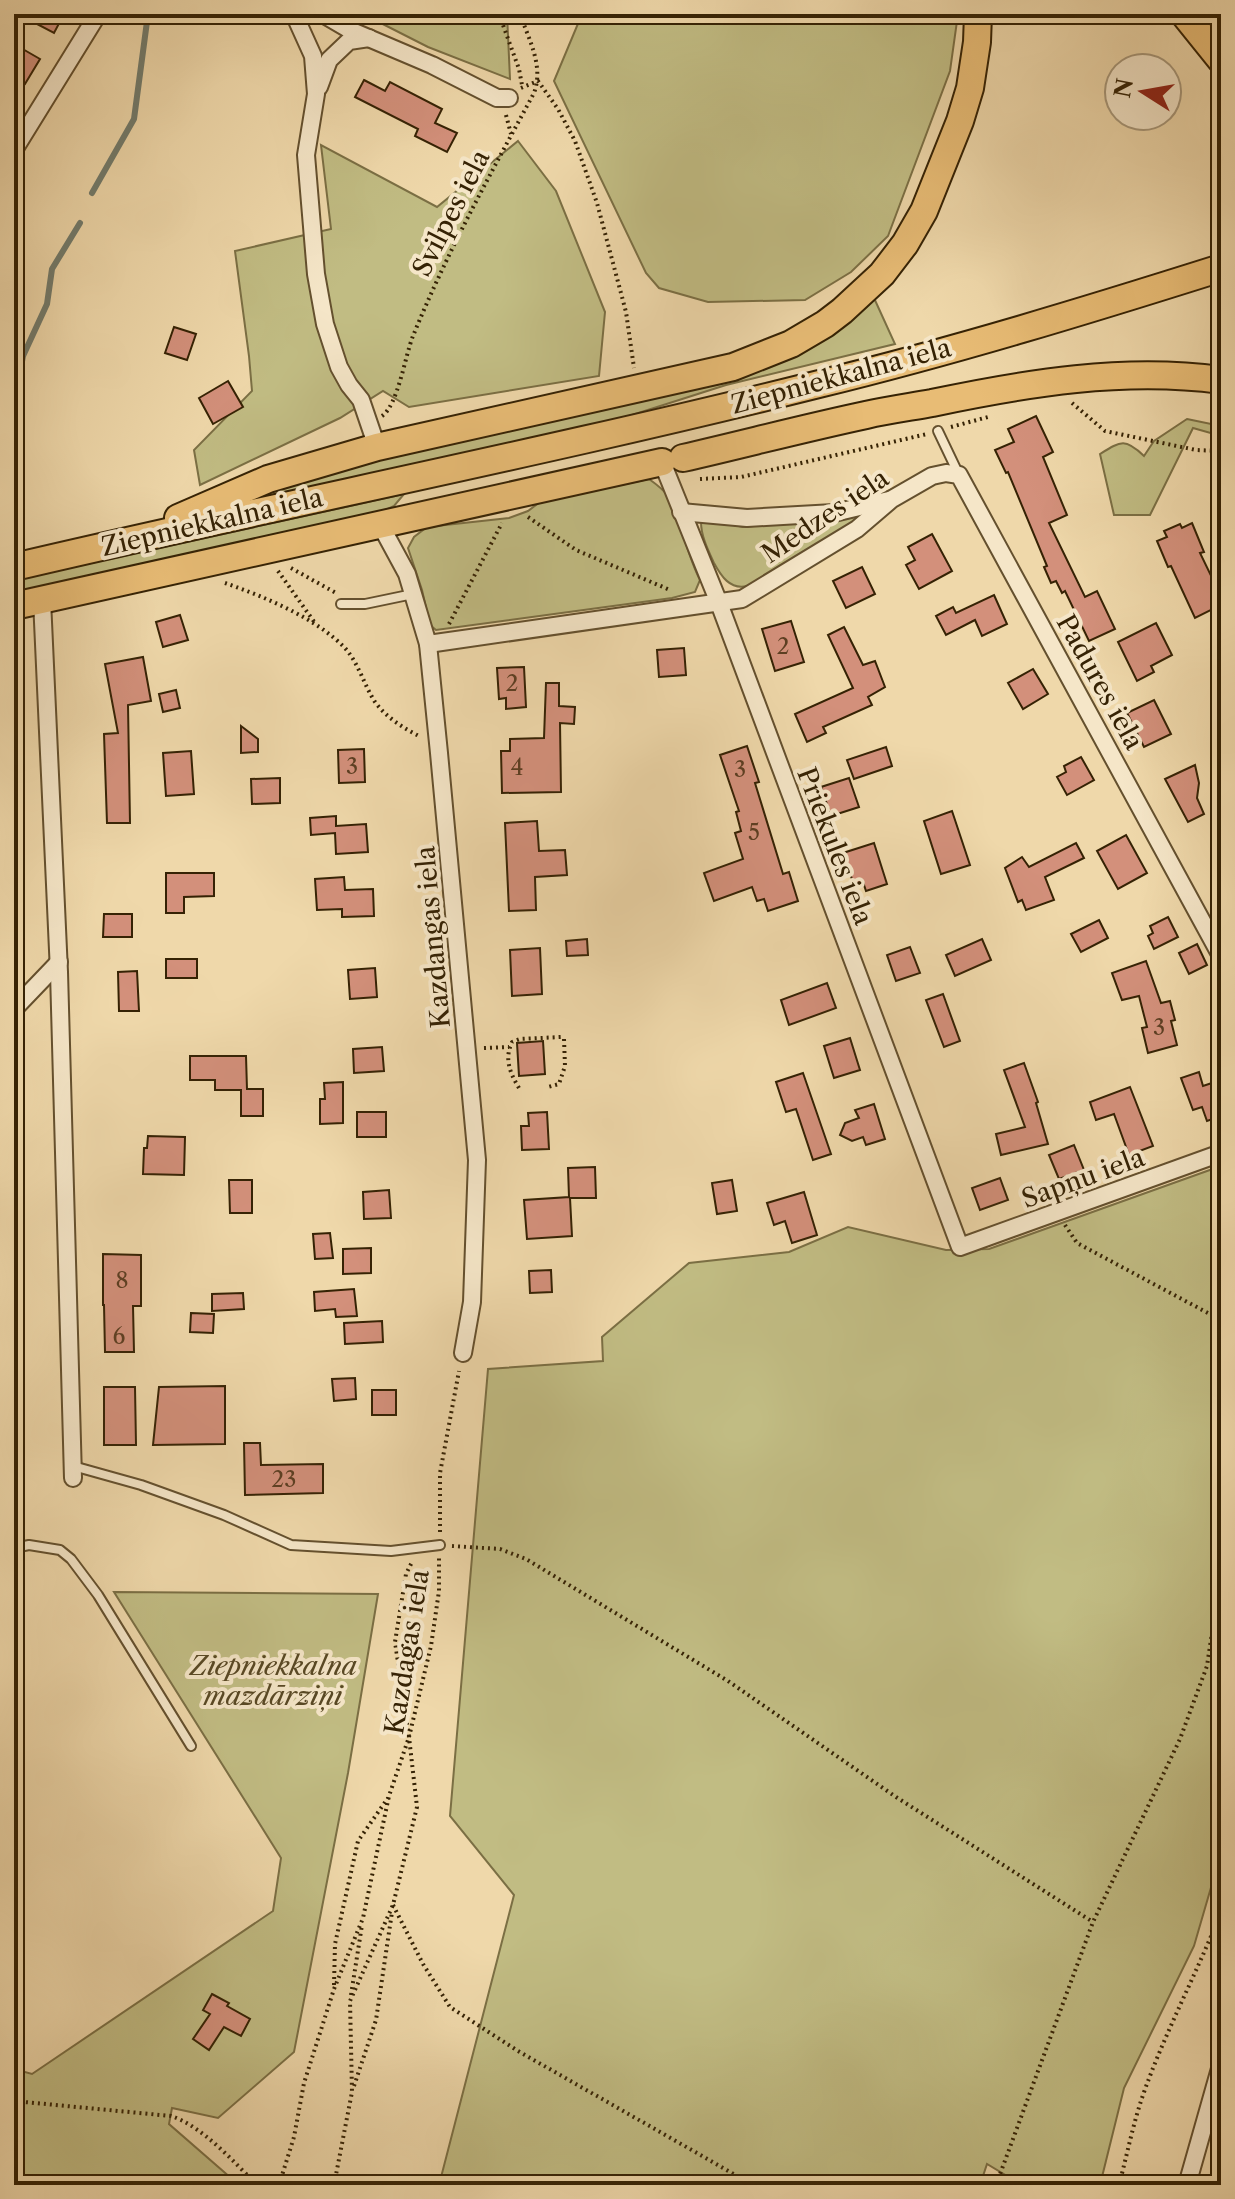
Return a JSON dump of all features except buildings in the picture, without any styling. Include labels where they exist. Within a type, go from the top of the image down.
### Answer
[{"type":"highway","points":[[120,542],[268,479],[377,447],[733,367],[809,334],[842,311],[882,274],[919,220],[960,121],[974,66],[978,14]]},
{"type":"highway","points":[[1184,14],[1221,60]]},
{"type":"highway","name":"Ziepniekkalna iela","points":[[14,567],[552,448],[821,384],[1095,308],[1221,268]]},
{"type":"highway","name":"Ziepniekkalna iela","points":[[14,606],[381,526],[671,468],[869,414],[993,403],[1061,381],[1125,375],[1221,380]]},
{"type":"highway","name":"Ziepniekkalna iela","points":[[381,526],[457,468]]},
{"type":"street","points":[[14,150],[98,14]]},
{"type":"street","points":[[294,14],[313,56],[316,94]]},
{"type":"street","points":[[323,14],[352,31],[432,65],[497,98],[509,98]]},
{"type":"street","points":[[371,38],[349,41],[329,60],[316,94],[306,155],[316,274],[325,324],[339,367],[361,400],[377,447]]},
{"type":"street","name":"Priekules iela","points":[[671,468],[681,512],[712,604],[960,1247]]},
{"type":"street","name":"Medzes iela","points":[[434,643],[742,599],[857,529],[892,499],[932,476],[946,473],[959,475]]},
{"type":"street","name":"Padures iela","points":[[959,475],[1216,928],[1221,956]]},
{"type":"street","points":[[681,512],[747,518],[834,513],[892,499]]},
{"type":"street","name":"Kazdangas iela","points":[[381,526],[407,574],[434,643],[439,747],[477,1160],[472,1302],[463,1353]]},
{"type":"street","points":[[42,600],[59,962],[73,1472]]},
{"type":"street","points":[[14,1009],[59,962]]},
{"type":"street","name":"Sapņu iela","points":[[960,1247],[1221,1153]]},
{"type":"street","points":[[1187,2185],[1221,2065]]},
{"type":"lane","name":"Padures iela","points":[[938,431],[959,475]]},
{"type":"lane","points":[[341,604],[365,604],[413,594]]},
{"type":"lane","points":[[73,1472],[141,1485],[224,1515],[291,1545],[391,1551],[440,1545]]},
{"type":"lane","points":[[14,1548],[29,1545],[60,1550],[71,1559],[98,1595],[191,1746]]},
{"type":"path","points":[[499,14],[519,69],[527,107]]},
{"type":"path","points":[[520,14],[536,59],[538,81],[575,141],[597,203],[626,312],[637,390]]},
{"type":"path","name":"Svilpes iela","points":[[369,420],[391,408],[409,346],[431,291],[538,81]]},
{"type":"path","points":[[1065,397],[1105,431],[1196,450],[1221,451]]},
{"type":"path","points":[[671,468],[689,479],[741,477],[938,431],[993,403]]},
{"type":"path","points":[[542,514],[528,517],[576,550],[712,604]]},
{"type":"path","points":[[488,526],[515,520]]},
{"type":"path","points":[[434,643],[502,523]]},
{"type":"path","points":[[289,567],[335,592],[341,604]]},
{"type":"path","points":[[276,569],[316,625]]},
{"type":"path","points":[[220,581],[253,593],[316,625],[345,649],[376,702],[399,725],[439,747]]},
{"type":"path","points":[[519,1088],[510,1072],[509,1047],[514,1040],[561,1037],[564,1039],[565,1066],[559,1084],[548,1087]]},
{"type":"path","points":[[468,1049],[509,1047]]},
{"type":"path","points":[[1058,1213],[1077,1243],[1221,1320]]},
{"type":"path","name":"Kazdagas iela","points":[[334,2185],[352,2092],[350,2001],[393,1905],[417,1807],[409,1737],[431,1646],[439,1591],[440,1473],[463,1353]]},
{"type":"path","points":[[440,1545],[500,1549],[526,1559],[728,1681],[896,1797],[1093,1922]]},
{"type":"path","points":[[350,2001],[363,1918],[389,1796],[409,1737],[395,1642],[406,1574],[418,1548]]},
{"type":"path","points":[[996,2185],[1093,1922],[1180,1739],[1207,1666],[1221,1573]]},
{"type":"path","points":[[334,1989],[335,1944],[358,1841],[389,1796]]},
{"type":"path","points":[[352,2092],[376,2020],[393,1905]]},
{"type":"path","points":[[393,1905],[423,1964],[450,2007],[518,2051],[753,2185]]},
{"type":"path","points":[[1119,2185],[1143,2096],[1221,1912]]},
{"type":"path","points":[[279,2185],[294,2137],[304,2083],[334,1989],[363,1918]]},
{"type":"path","points":[[14,2101],[171,2116],[185,2121],[257,2185]]},
{"type":"green space","points":[[363,14],[507,14],[510,79],[428,47]]},
{"type":"green space","points":[[582,14],[958,14],[950,71],[888,236],[851,272],[805,300],[708,302],[659,288],[646,273],[554,81]]},
{"type":"green space","points":[[518,141],[556,191],[605,312],[599,376],[409,407],[383,391],[340,418],[200,485],[194,450],[252,391],[235,251],[331,229],[321,145],[437,207]]},
{"type":"green space","points":[[874,298],[895,344],[726,385],[607,423],[248,504],[246,498],[391,453],[689,388]]},
{"type":"green space","points":[[1187,419],[1221,426],[1221,436],[1193,428],[1150,515],[1114,515],[1100,454],[1123,443],[1144,456],[1154,441]]},
{"type":"green space","points":[[649,479],[666,493],[673,506],[700,580],[695,592],[672,598],[436,630],[430,625],[408,548],[414,537],[427,527],[509,518],[528,511],[540,502]]},
{"type":"green space","points":[[404,494],[394,506],[381,512],[14,593],[14,580]]},
{"type":"green space","points":[[860,516],[788,567],[758,583],[741,587],[727,581],[717,568],[705,543],[701,522],[710,520],[743,527]]},
{"type":"green space","points":[[1221,1166],[1221,1853],[1194,1946],[1124,2088],[1100,2185],[1022,2185],[987,2164],[980,2185],[439,2185],[514,1895],[450,1816],[488,1369],[603,1361],[602,1337],[689,1263],[789,1252],[848,1227],[946,1250],[989,1249]]},
{"type":"green space","name":"Ziepniekkalna mazdārziņi","points":[[114,1592],[378,1594],[348,1773],[294,2052],[218,2118],[172,2108],[169,2124],[239,2185],[14,2185],[14,2069],[32,2074],[273,1911],[281,1858]]},
{"type":"waterway","points":[[92,193],[134,119],[148,14]]},
{"type":"waterway","points":[[17,389],[23,356],[47,304],[52,269],[80,223]]}]
